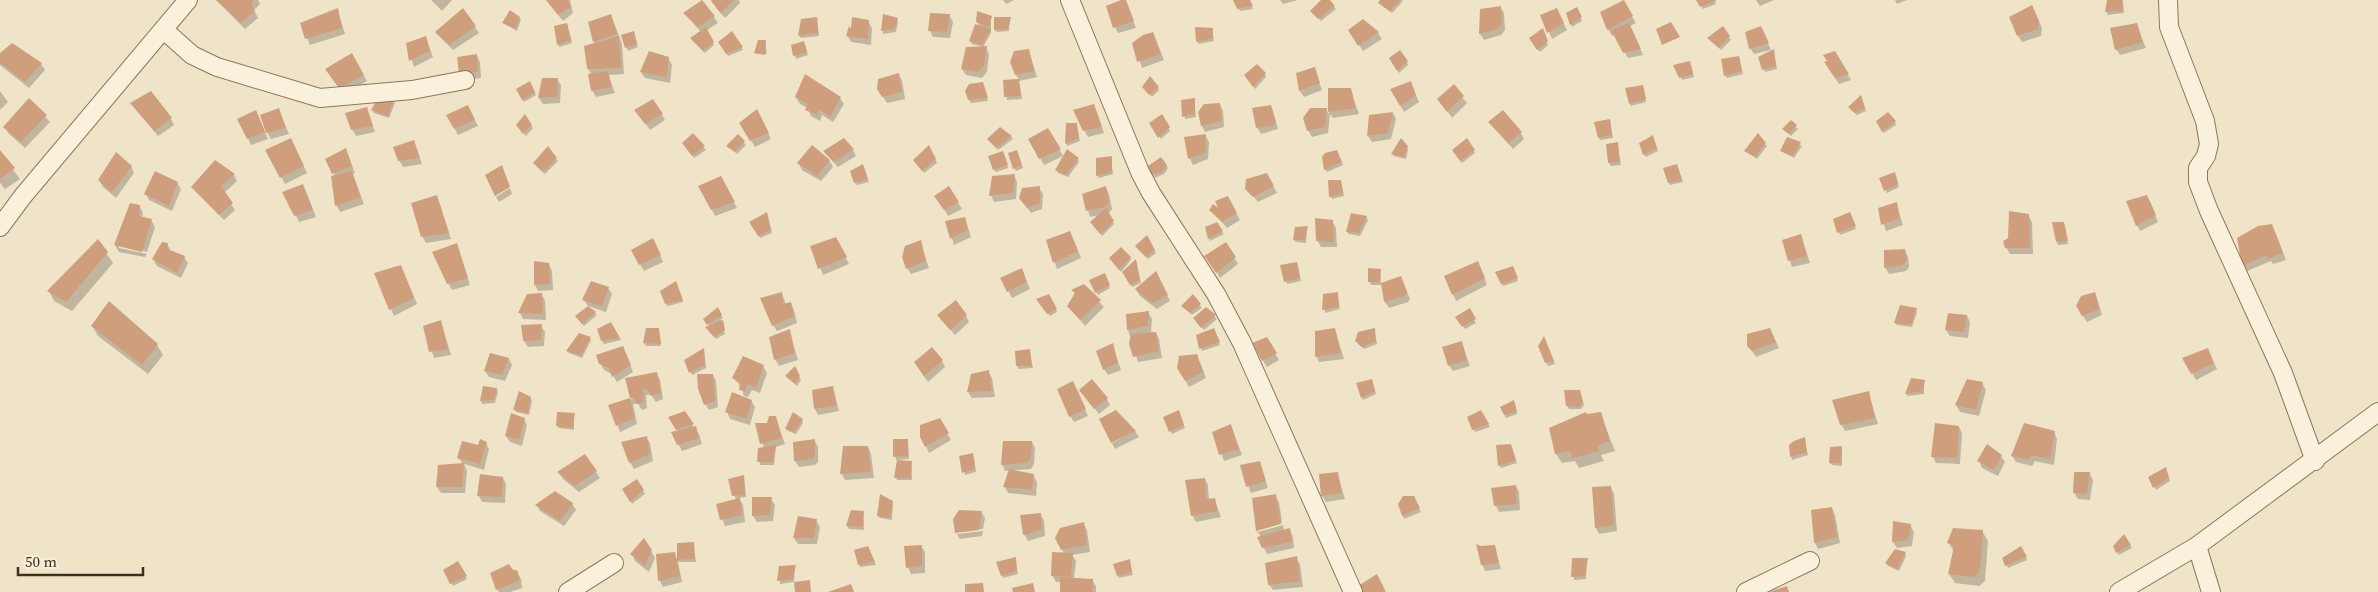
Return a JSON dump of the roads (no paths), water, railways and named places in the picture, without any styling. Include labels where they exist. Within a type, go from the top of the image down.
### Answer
[{"type":"street","points":[[0,227],[23,196],[188,0]]},
{"type":"street","points":[[1070,0],[1140,172],[1151,193],[1216,294],[1242,343],[1353,592]]},
{"type":"street","points":[[2168,0],[2169,27],[2206,129],[2208,144],[2206,156],[2198,168],[2198,182],[2209,211],[2283,372],[2315,461]]},
{"type":"street","points":[[164,30],[192,55],[217,67],[278,87],[320,98],[412,90],[465,80]]},
{"type":"street","points":[[2119,592],[2197,546],[2315,461],[2378,412]]},
{"type":"street","points":[[2197,546],[2212,592]]},
{"type":"street","points":[[1746,592],[1810,560]]},
{"type":"street","points":[[568,592],[614,563]]}]
